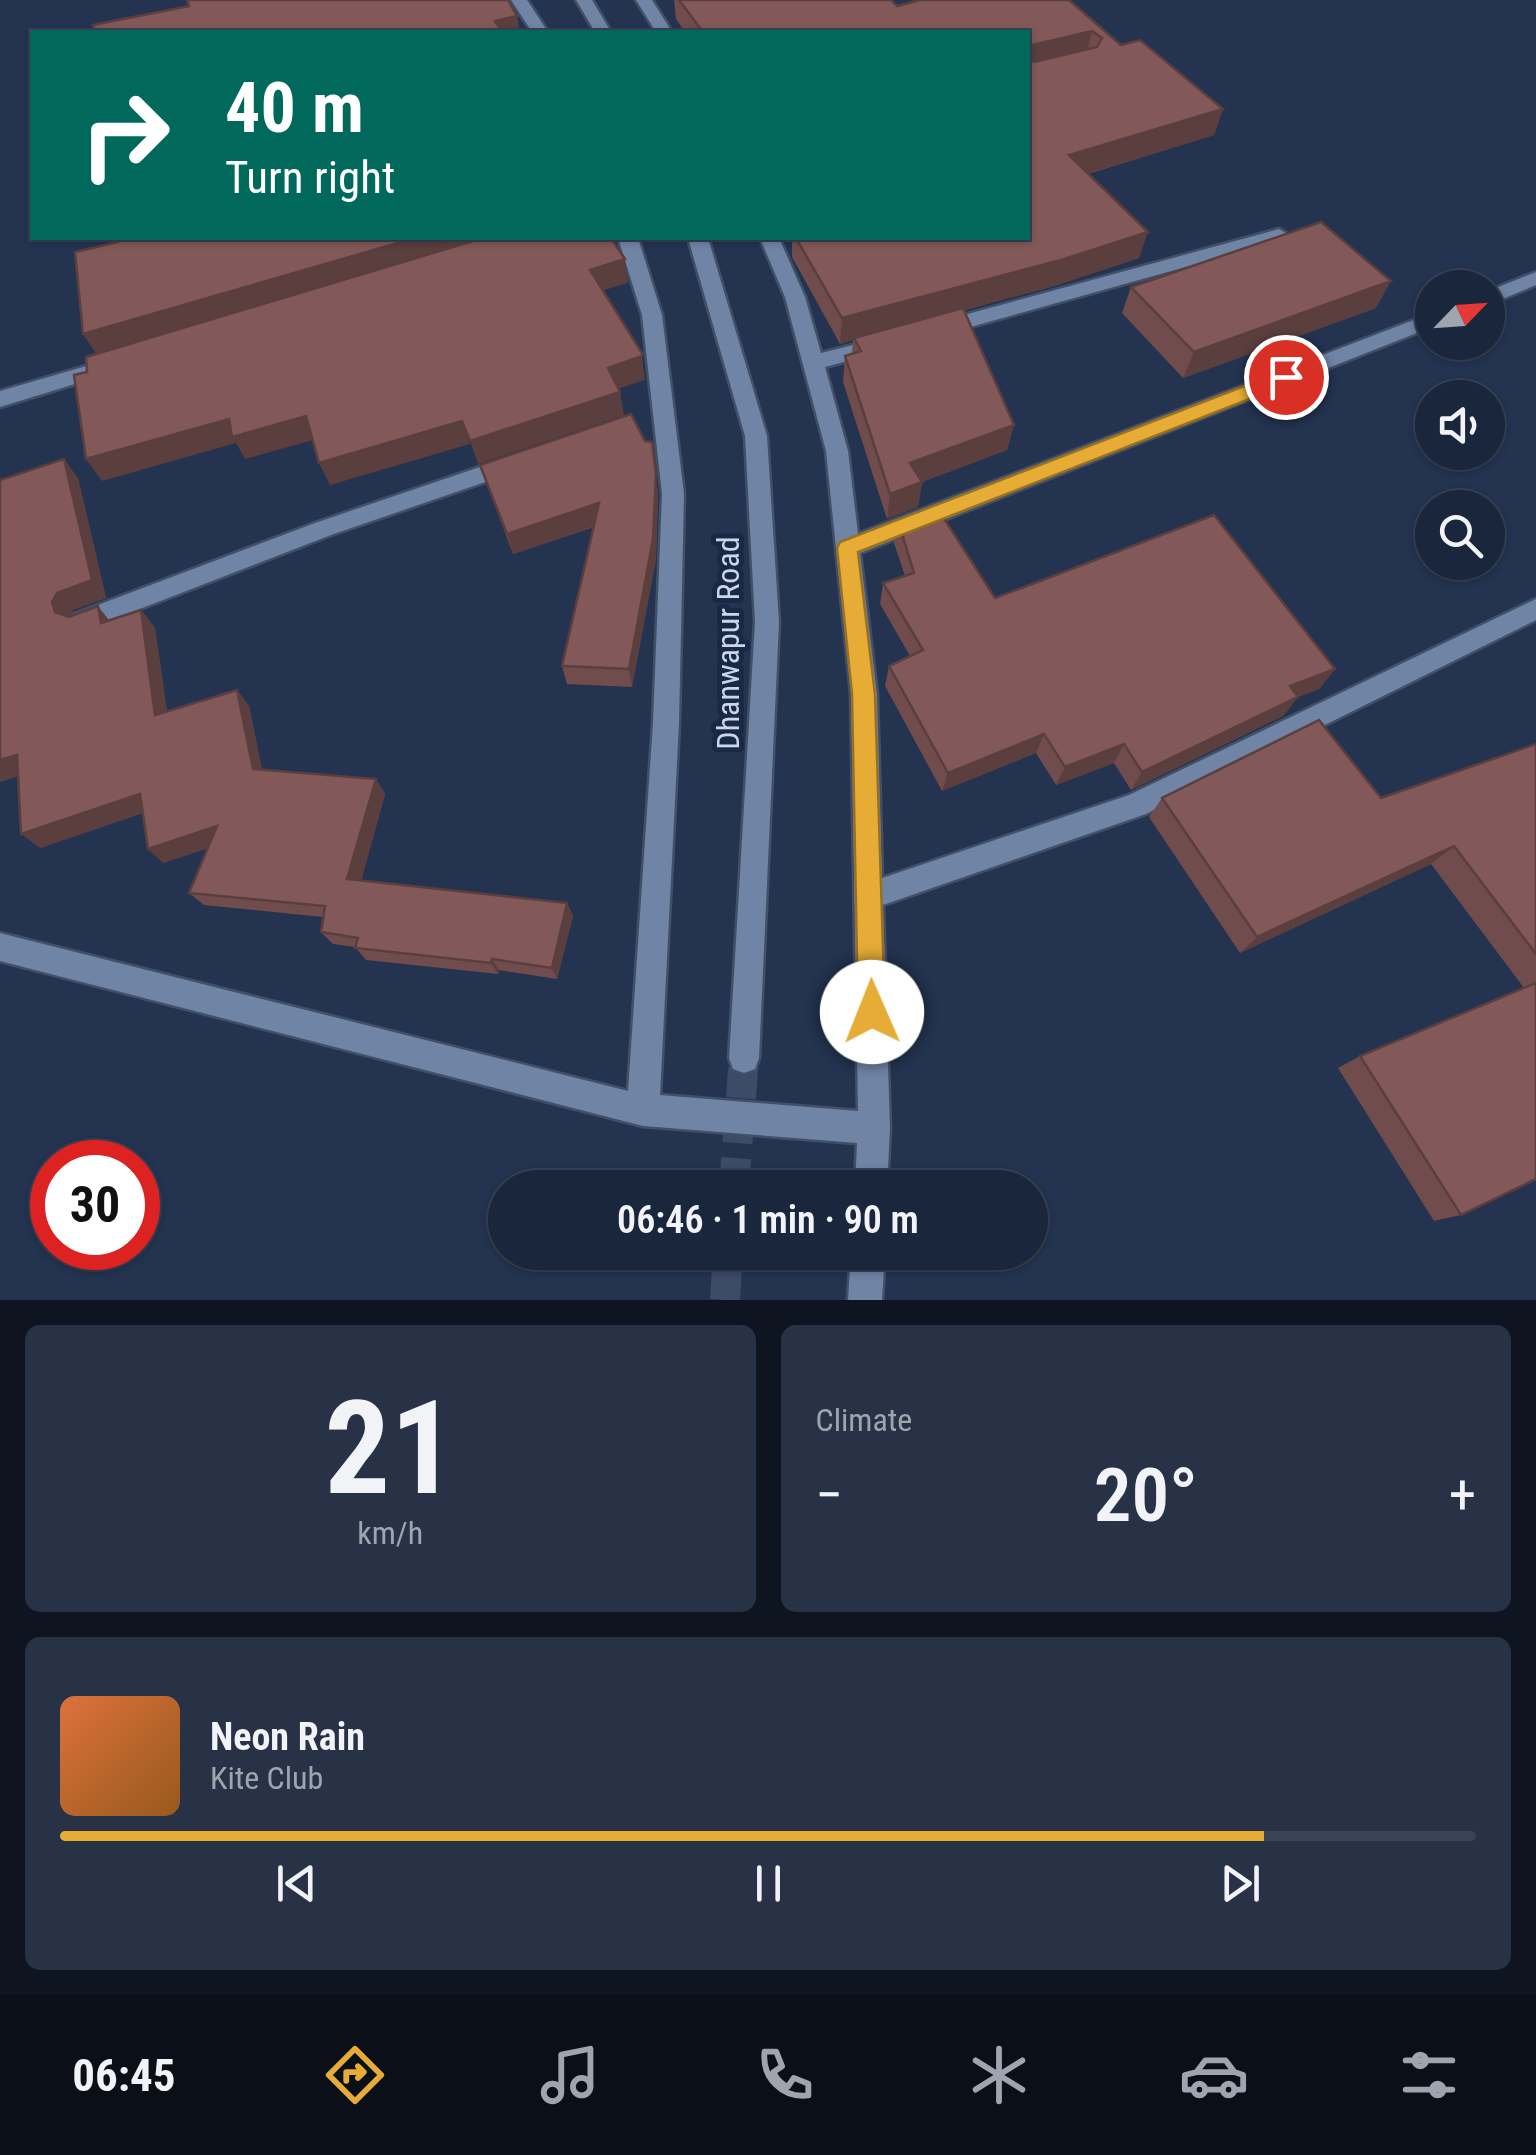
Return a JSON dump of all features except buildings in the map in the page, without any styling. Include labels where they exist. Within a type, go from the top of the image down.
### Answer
[{"type":"street","points":[[519,0],[539,30]]},
{"type":"street","points":[[584,0],[602,30]]},
{"type":"street","points":[[644,0],[663,30]]},
{"type":"street","points":[[812,364],[1278,235]]},
{"type":"street","points":[[629,240],[652,315],[654,416],[673,513],[666,723],[643,1110]]},
{"type":"street","name":"Dhanwapur Road","points":[[699,240],[756,436],[766,603],[744,1058]]},
{"type":"street","points":[[770,240],[795,296],[838,451],[864,694],[872,1170]]},
{"type":"street","points":[[1505,291],[1536,278]]},
{"type":"street","points":[[847,548],[1415,327]]},
{"type":"street","points":[[0,399],[134,359]]},
{"type":"street","points":[[83,621],[322,528],[538,455]]},
{"type":"street","points":[[869,896],[1136,805],[1536,609]]},
{"type":"street","points":[[0,948],[643,1110],[874,1128]]},
{"type":"street","points":[[865,1300],[867,1270]]},
{"type":"tunnel","points":[[735,1170],[744,1058]]},
{"type":"tunnel","points":[[725,1300],[727,1270]]},
{"type":"route","points":[[872,1012],[864,694],[847,548],[1286,377]]}]
